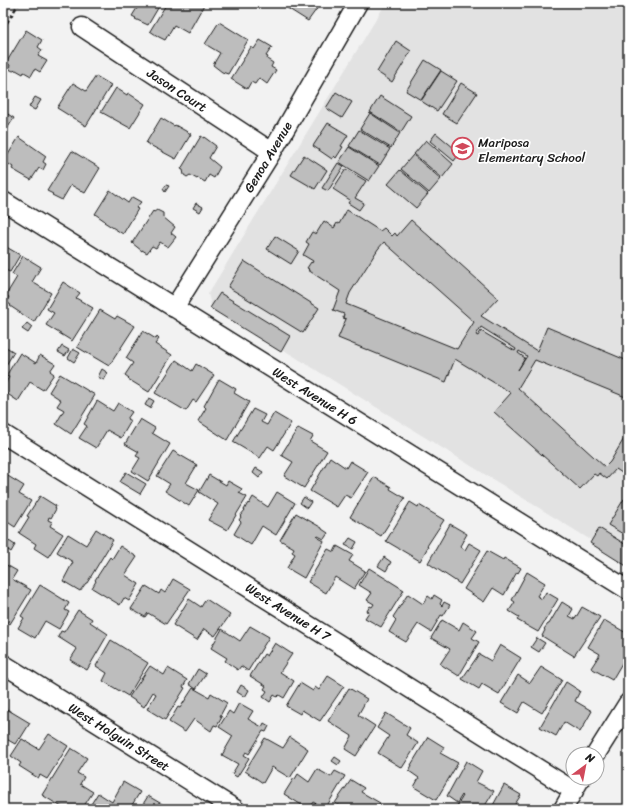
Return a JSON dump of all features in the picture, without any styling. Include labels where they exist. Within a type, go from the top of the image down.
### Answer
[{"type":"street","name":"Genoa Avenue","points":[[174,308],[272,152],[358,3]]},
{"type":"street","name":"Jason Court","points":[[82,28],[272,152]]},
{"type":"street","name":"West Avenue H 6","points":[[3,201],[628,590]]},
{"type":"street","name":"West Avenue H 7","points":[[3,434],[565,777]]},
{"type":"street","name":"West Holguin Street","points":[[3,664],[235,809]]},
{"type":"street","points":[[601,746],[628,703]]},
{"type":"street","points":[[563,809],[576,786]]},
{"type":"path","points":[[3,29],[19,3]]},
{"type":"shaded area","name":"Mariposa Elementary School","points":[[386,3],[628,3],[628,563],[211,305],[208,294]]},
{"type":"building","points":[[134,3],[161,3],[148,25],[132,16],[137,8],[133,5]]},
{"type":"building","points":[[167,3],[205,3],[188,33],[174,25],[165,40],[150,31]]},
{"type":"building","points":[[281,3],[321,3],[308,21]]},
{"type":"building","points":[[219,22],[248,40],[228,74],[222,72],[213,65],[220,53],[205,44]]},
{"type":"building","points":[[26,30],[42,40],[38,47],[42,50],[38,56],[47,61],[40,72],[35,69],[31,76],[24,72],[23,74],[16,70],[13,71],[9,69],[10,65],[6,63]]},
{"type":"building","points":[[260,40],[272,47],[266,56],[268,57],[267,59],[273,63],[271,67],[276,70],[267,84],[259,78],[255,84],[251,82],[247,89],[231,79],[251,47],[254,49]]},
{"type":"building","points":[[396,41],[411,51],[392,82],[377,72]]},
{"type":"building","points":[[425,60],[441,70],[421,100],[406,91]]},
{"type":"building","points":[[441,71],[457,81],[437,111],[421,101]]},
{"type":"building","points":[[96,76],[111,85],[86,126],[57,108],[73,83],[86,91]]},
{"type":"building","points":[[461,83],[477,93],[457,123],[442,114]]},
{"type":"building","points":[[116,88],[127,95],[128,93],[145,104],[130,128],[101,112]]},
{"type":"building","points":[[336,92],[352,102],[342,118],[326,108]]},
{"type":"building","points":[[380,96],[411,116],[401,132],[370,112]]},
{"type":"building","points":[[35,97],[41,100],[35,110],[29,107]]},
{"type":"building","points":[[3,111],[14,118],[3,135]]},
{"type":"building","points":[[370,113],[400,133],[391,148],[360,129]]},
{"type":"building","points":[[161,118],[191,134],[176,159],[146,143]]},
{"type":"building","points":[[328,123],[348,135],[336,158],[334,156],[332,159],[313,146]]},
{"type":"building","points":[[359,130],[390,149],[380,165],[349,146]]},
{"type":"building","points":[[436,133],[460,153],[454,161],[430,141]]},
{"type":"building","points":[[201,136],[216,146],[209,158],[220,167],[214,178],[209,175],[205,182],[190,175],[187,177],[181,169]]},
{"type":"building","points":[[19,137],[46,156],[43,162],[46,164],[43,170],[39,168],[31,180],[12,169],[13,167],[4,161]]},
{"type":"building","points":[[426,140],[453,164],[442,178],[414,154]]},
{"type":"building","points":[[349,147],[379,166],[369,181],[339,162]]},
{"type":"building","points":[[72,151],[100,168],[85,193],[71,185],[62,200],[47,191]]},
{"type":"building","points":[[304,155],[327,170],[315,189],[291,175]]},
{"type":"building","points":[[413,155],[441,179],[429,193],[401,169]]},
{"type":"building","points":[[338,163],[344,166],[328,191],[322,188]]},
{"type":"building","points":[[346,169],[366,181],[355,198],[364,203],[359,210],[348,203],[350,200],[333,189]]},
{"type":"building","points":[[400,170],[428,194],[416,208],[388,184]]},
{"type":"building","points":[[166,185],[169,186],[165,192],[163,189]]},
{"type":"building","points":[[110,190],[128,203],[132,197],[141,202],[136,208],[138,209],[123,234],[104,222],[105,221],[95,214]]},
{"type":"building","points":[[196,203],[203,207],[200,212],[193,208]]},
{"type":"building","points":[[157,210],[163,213],[163,217],[175,227],[171,233],[176,237],[168,247],[160,242],[156,248],[152,246],[147,253],[132,243],[153,211],[154,212]]},
{"type":"building","points":[[347,210],[380,231],[384,228],[392,236],[395,233],[397,236],[411,220],[498,298],[481,316],[537,351],[547,327],[628,361],[628,398],[535,360],[518,388],[605,467],[610,462],[628,432],[628,477],[616,469],[607,479],[599,473],[597,476],[594,474],[580,489],[494,412],[511,393],[455,359],[446,382],[338,338],[346,319],[343,318],[344,314],[333,310],[340,291],[308,270],[309,269],[307,268],[313,261],[303,255],[309,244],[306,242],[312,232],[316,234],[324,221],[334,228],[337,223],[339,224]],"holes":[[[384,242],[474,322],[457,349],[346,304],[350,293]],[[481,327],[516,349],[515,351],[481,331],[478,336],[476,335]],[[519,351],[527,356],[518,370],[525,358],[518,353]]]},
{"type":"building","points":[[275,236],[299,251],[291,264],[267,249]]},
{"type":"building","points":[[3,245],[20,255],[10,272],[5,270],[3,274]]},
{"type":"building","points":[[23,256],[41,267],[32,282],[51,293],[34,322],[6,302],[9,297],[6,295],[17,277],[12,274]]},
{"type":"building","points":[[244,261],[319,308],[303,333],[228,287]]},
{"type":"building","points":[[63,282],[80,293],[76,298],[93,308],[72,341],[46,325],[54,313],[47,309]]},
{"type":"building","points":[[220,293],[290,336],[281,352],[210,308]]},
{"type":"building","points":[[100,310],[115,319],[117,316],[135,326],[109,366],[77,347]]},
{"type":"building","points":[[27,323],[32,327],[28,333],[22,329]]},
{"type":"building","points":[[143,331],[156,339],[157,337],[159,339],[155,344],[172,355],[149,392],[128,379],[129,378],[125,375],[133,363],[126,358]]},
{"type":"building","points":[[3,345],[14,352],[3,370]]},
{"type":"building","points":[[62,346],[69,350],[65,356],[58,352]]},
{"type":"building","points":[[73,349],[80,353],[74,362],[68,358]]},
{"type":"building","points":[[20,353],[36,363],[40,355],[55,364],[50,371],[54,374],[43,390],[30,382],[18,401],[3,391],[3,388],[9,377],[6,376]]},
{"type":"building","points":[[176,360],[192,371],[196,364],[214,375],[196,402],[193,400],[186,411],[155,393]]},
{"type":"building","points":[[102,369],[108,373],[104,380],[98,377]]},
{"type":"building","points":[[60,374],[95,395],[71,434],[56,424],[64,410],[57,406],[61,400],[49,392]]},
{"type":"building","points":[[219,379],[236,389],[234,393],[249,402],[227,440],[198,421],[206,408],[204,406]]},
{"type":"building","points":[[149,398],[154,401],[150,408],[145,405]]},
{"type":"building","points":[[97,401],[113,411],[118,403],[132,412],[127,419],[131,421],[121,438],[107,430],[96,448],[79,438],[87,426],[84,424]]},
{"type":"building","points":[[253,409],[265,415],[261,422],[267,425],[274,413],[291,423],[274,450],[268,446],[260,458],[233,442]]},
{"type":"building","points":[[140,419],[155,428],[152,433],[170,444],[148,481],[132,471],[140,458],[136,456],[139,452],[125,444]]},
{"type":"building","points":[[298,428],[313,436],[310,441],[327,451],[304,488],[284,476],[293,462],[281,455]]},
{"type":"building","points":[[173,451],[197,465],[186,483],[199,490],[189,506],[165,491],[170,484],[157,476]]},
{"type":"building","points":[[330,457],[346,468],[350,461],[368,472],[351,498],[345,495],[337,507],[310,491]]},
{"type":"building","points":[[256,468],[263,472],[259,478],[253,473]]},
{"type":"building","points":[[126,472],[146,484],[140,494],[120,482]]},
{"type":"building","points":[[3,473],[24,486],[19,494],[31,501],[15,527],[3,519]]},
{"type":"building","points":[[209,475],[226,485],[228,481],[242,489],[239,493],[247,497],[227,530],[208,520],[218,504],[199,492]]},
{"type":"building","points":[[374,477],[391,487],[390,489],[405,498],[381,536],[350,517]]},
{"type":"building","points":[[277,492],[295,503],[276,535],[262,526],[251,545],[234,534],[241,522],[239,520],[241,517],[240,516],[253,497],[268,507]]},
{"type":"building","points":[[40,496],[56,506],[51,518],[49,517],[48,520],[52,522],[50,526],[63,534],[48,557],[34,548],[36,544],[19,533],[29,517],[27,516]]},
{"type":"building","points":[[304,497],[311,502],[307,508],[300,503]]},
{"type":"building","points":[[624,499],[628,501],[628,537],[608,525]]},
{"type":"building","points":[[410,502],[418,507],[419,505],[444,520],[427,546],[428,547],[420,561],[386,541]]},
{"type":"building","points":[[296,513],[328,533],[324,539],[318,536],[317,537],[324,541],[304,578],[287,568],[295,554],[292,552],[294,548],[280,540]]},
{"type":"building","points":[[450,524],[467,534],[460,546],[465,550],[469,543],[481,550],[460,584],[428,563]]},
{"type":"building","points":[[599,528],[628,546],[628,567],[590,543]]},
{"type":"building","points":[[96,529],[113,540],[87,583],[80,591],[63,581],[73,562],[57,552],[68,534],[86,545]]},
{"type":"building","points":[[350,538],[357,542],[353,549],[345,545]]},
{"type":"building","points":[[9,541],[15,545],[11,552],[5,548]]},
{"type":"building","points":[[120,546],[137,557],[125,575],[139,584],[129,601],[124,598],[120,605],[92,588],[96,581],[95,580],[110,557],[112,559]]},
{"type":"building","points":[[337,546],[353,555],[349,561],[365,571],[354,589],[335,577],[326,593],[308,582],[328,549],[334,552]]},
{"type":"building","points":[[487,551],[503,560],[504,558],[521,568],[518,573],[517,572],[504,595],[493,588],[484,602],[464,589]]},
{"type":"building","points":[[384,557],[391,562],[386,571],[378,566]]},
{"type":"building","points":[[3,563],[17,571],[12,579],[31,590],[10,624],[3,619]]},
{"type":"building","points":[[369,568],[404,590],[381,627],[365,618],[369,612],[367,611],[370,606],[372,607],[374,604],[367,600],[372,593],[359,585]]},
{"type":"building","points":[[527,572],[545,583],[537,596],[542,599],[546,592],[558,599],[538,632],[517,620],[519,617],[509,611],[515,602],[512,600]]},
{"type":"building","points":[[173,579],[190,589],[166,624],[148,613],[145,617],[131,609],[146,586],[159,594],[161,590],[165,593]]},
{"type":"building","points":[[40,585],[69,603],[65,610],[69,612],[59,629],[45,621],[35,638],[18,628],[24,618],[21,616]]},
{"type":"building","points":[[408,594],[423,604],[428,596],[432,599],[434,595],[442,600],[440,604],[442,606],[444,602],[450,605],[443,616],[441,615],[431,632],[418,624],[406,642],[389,632],[396,620],[393,617]]},
{"type":"building","points":[[189,599],[201,607],[206,599],[230,615],[215,636],[204,629],[197,640],[173,625]]},
{"type":"building","points":[[562,602],[573,609],[569,616],[575,619],[582,607],[600,617],[574,656],[542,636],[545,630],[544,629],[549,624]]},
{"type":"building","points":[[78,610],[92,619],[90,622],[108,634],[87,670],[70,660],[77,649],[58,637],[61,631],[64,632]]},
{"type":"building","points":[[442,620],[459,630],[463,622],[477,631],[472,638],[479,642],[459,676],[440,664],[450,649],[431,638]]},
{"type":"building","points":[[604,620],[628,634],[628,653],[612,680],[591,668],[600,654],[588,647]]},
{"type":"building","points":[[250,626],[269,637],[248,671],[241,666],[238,670],[225,661],[227,658],[211,648],[222,629],[240,641]]},
{"type":"building","points":[[537,638],[545,643],[539,652],[531,647]]},
{"type":"building","points":[[111,640],[148,663],[128,696],[103,681],[107,673],[96,666]]},
{"type":"building","points":[[275,643],[292,654],[280,672],[294,681],[284,698],[279,695],[277,697],[274,695],[270,702],[263,697],[267,691],[264,689],[266,686],[250,676],[264,654],[267,656]]},
{"type":"building","points":[[500,645],[521,658],[499,694],[482,684],[479,689],[462,679],[479,654],[491,661]]},
{"type":"building","points":[[150,666],[164,675],[168,668],[187,680],[183,687],[185,688],[165,720],[147,709],[156,694],[153,692],[144,707],[129,697]]},
{"type":"building","points":[[541,667],[562,680],[542,713],[524,702],[518,713],[501,703],[518,675],[530,683]]},
{"type":"building","points":[[198,669],[206,674],[196,689],[189,684]]},
{"type":"building","points":[[328,676],[344,686],[320,721],[302,710],[300,714],[286,706],[300,683],[313,691],[315,687],[319,690]]},
{"type":"building","points":[[566,682],[580,691],[575,701],[592,711],[580,732],[564,722],[556,736],[540,727]]},
{"type":"building","points":[[241,685],[249,690],[245,697],[237,692]]},
{"type":"building","points":[[193,688],[209,697],[211,693],[227,703],[220,716],[222,717],[217,726],[214,725],[211,731],[194,719],[185,732],[169,722],[178,707],[180,708]]},
{"type":"building","points":[[349,688],[367,699],[358,715],[375,726],[356,756],[345,749],[352,736],[328,721]]},
{"type":"building","points":[[239,703],[253,711],[248,719],[262,727],[264,723],[269,726],[266,732],[263,731],[249,754],[246,752],[244,755],[249,758],[237,777],[232,774],[238,764],[222,755],[233,736],[219,727],[229,711],[233,714]]},
{"type":"building","points":[[5,708],[30,723],[15,744],[3,737],[3,711]]},
{"type":"building","points":[[386,713],[410,728],[406,735],[418,743],[402,768],[378,753],[389,736],[377,728]]},
{"type":"building","points":[[49,734],[68,746],[47,779],[40,775],[38,778],[19,766],[21,763],[11,756],[22,739],[39,749]]},
{"type":"building","points":[[290,737],[308,749],[290,778],[272,767],[263,783],[245,771],[265,738],[283,748]]},
{"type":"building","points":[[428,737],[444,747],[440,753],[458,763],[436,800],[414,787],[419,778],[409,771]]},
{"type":"building","points":[[71,748],[87,758],[77,773],[84,777],[80,784],[93,792],[82,809],[65,809],[42,795]]},
{"type":"building","points":[[335,757],[341,761],[338,765],[332,761]]},
{"type":"building","points":[[466,761],[482,771],[476,782],[494,791],[483,809],[455,809],[463,796],[462,795],[457,803],[447,796]]},
{"type":"building","points":[[317,769],[331,777],[335,771],[345,776],[325,809],[313,802],[308,809],[284,794],[298,774],[309,782]]},
{"type":"building","points":[[351,780],[364,788],[361,792],[380,803],[376,809],[345,809],[335,803]]},
{"type":"building","points":[[123,782],[140,792],[132,805],[136,808],[135,809],[88,809],[98,793],[112,802]]},
{"type":"building","points":[[504,785],[521,795],[513,807],[516,809],[491,809]]},
{"type":"building","points":[[148,796],[167,807],[166,809],[140,809]]},
{"type":"place","name":"Mariposa Elementary School","points":[[463,149]]}]
